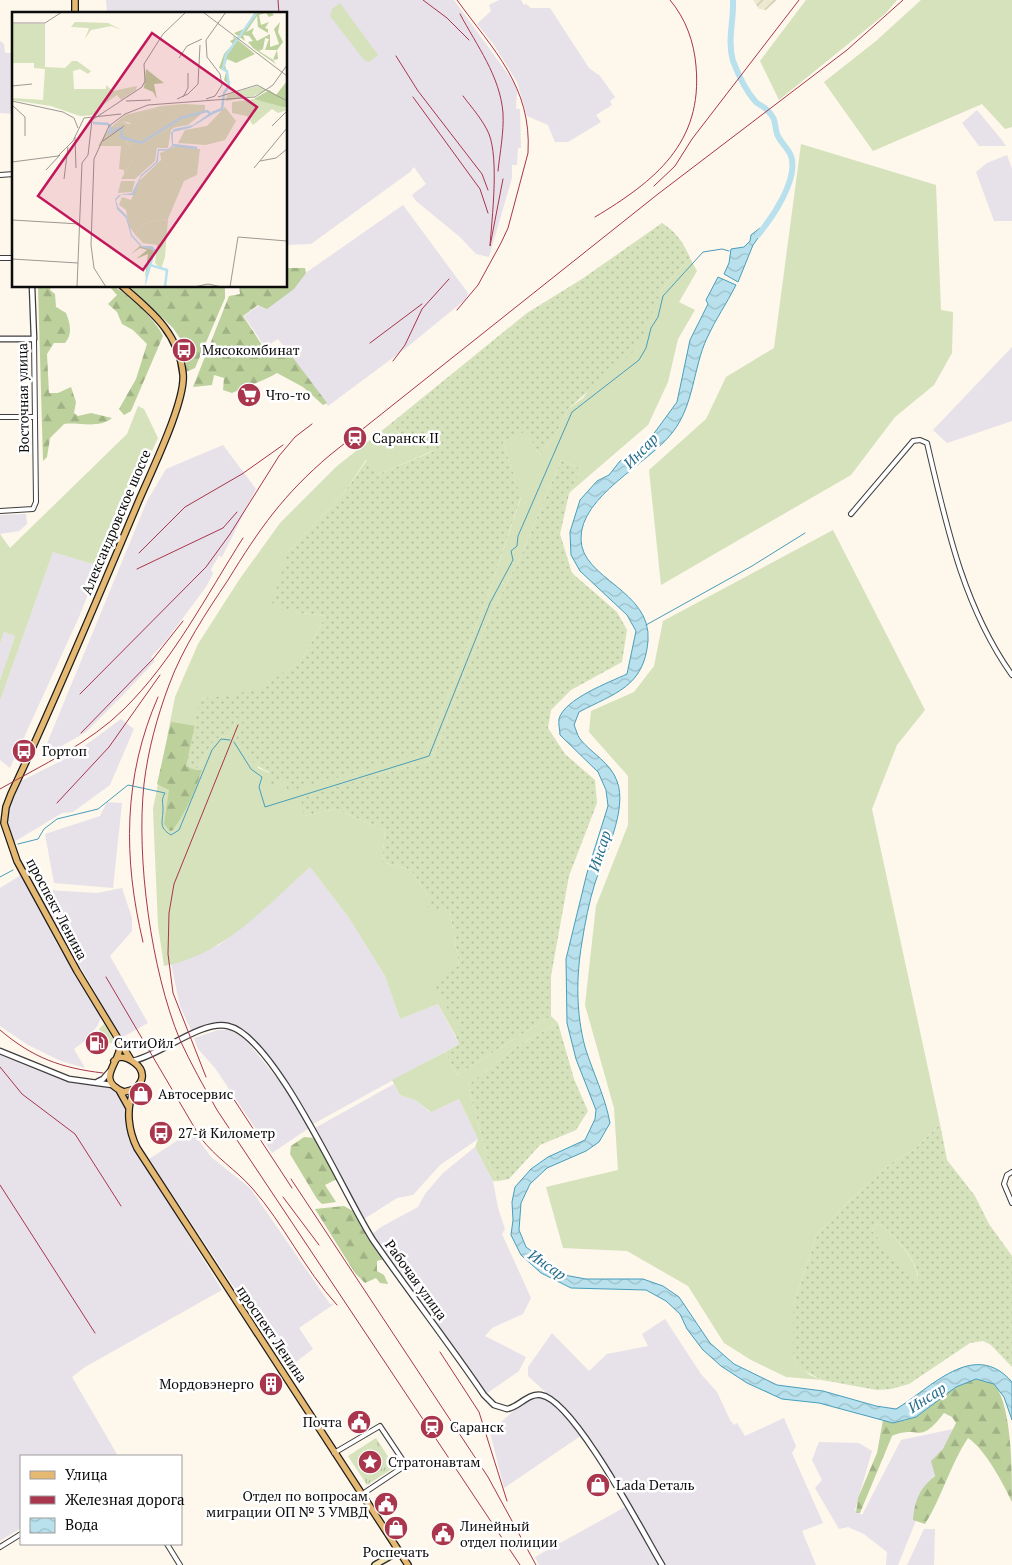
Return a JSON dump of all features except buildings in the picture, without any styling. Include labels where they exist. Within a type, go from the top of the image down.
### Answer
[{"type":"main road","name":"Александровское шоссе","points":[[18,779],[160,451],[183,390],[183,372],[179,352],[172,337],[160,321],[124,288]]},
{"type":"main road","name":"проспект Ленина","points":[[18,779],[4,816],[11,848],[70,959],[132,1061]]},
{"type":"main road","points":[[120,1044],[119,1054],[110,1070],[110,1080],[126,1099],[130,1111]]},
{"type":"main road","points":[[114,1061],[122,1057],[132,1061],[141,1071],[142,1079],[136,1089],[130,1111]]},
{"type":"main road","points":[[116,1088],[127,1092],[136,1089]]},
{"type":"main road","name":"проспект Ленина","points":[[130,1111],[130,1130],[137,1148],[263,1344],[316,1420],[319,1431],[408,1565]]},
{"type":"main road","points":[[375,1565],[399,1551]]},
{"type":"street","name":"Восточная улица","points":[[0,512],[34,509],[36,502],[32,288]]},
{"type":"street","points":[[0,339],[34,339]]},
{"type":"street","points":[[0,417],[35,417]]},
{"type":"street","points":[[852,514],[913,441],[920,440],[927,443],[948,536],[981,623],[1012,675]]},
{"type":"street","name":"Рабочая улица","points":[[144,1059],[189,1035],[222,1026],[239,1031],[249,1039],[292,1095],[374,1240],[484,1394],[494,1405],[507,1409],[536,1395],[544,1395],[566,1412],[589,1441],[662,1565]]},
{"type":"street","points":[[0,1051],[69,1079],[96,1082],[116,1088]]},
{"type":"street","points":[[132,1061],[144,1059]]},
{"type":"street","points":[[141,1071],[141,1063],[144,1059]]},
{"type":"street","points":[[96,1082],[103,1079],[110,1070]]},
{"type":"street","points":[[1012,1172],[1007,1175],[1004,1184],[1012,1203]]},
{"type":"street","points":[[334,1454],[380,1426],[406,1465],[361,1495]]},
{"type":"street","points":[[0,1547],[20,1535]]},
{"type":"street","points":[[168,1545],[180,1565]]},
{"type":"shaded area","points":[[106,0],[454,0],[513,81],[517,90],[516,109],[520,109],[521,148],[518,148],[517,165],[512,165],[512,178],[489,257],[476,254],[460,237],[416,201],[412,195],[426,184],[414,167],[410,172],[311,244],[288,245],[288,12],[107,12]]},
{"type":"shaded area","points":[[499,0],[521,0],[524,5],[526,4],[531,8],[550,8],[589,68],[600,76],[615,97],[610,101],[612,105],[596,115],[601,122],[568,142],[555,142],[548,125],[527,116],[517,82],[494,45],[477,24],[491,11],[489,5]]},
{"type":"shaded area","points":[[753,0],[777,0],[766,10],[759,9]]},
{"type":"shaded area","points":[[0,41],[4,44],[5,53],[12,53],[12,114],[0,113]]},
{"type":"shaded area","points":[[977,110],[1006,146],[979,146],[962,123]]},
{"type":"shaded area","points":[[1007,155],[1012,169],[1012,221],[994,221],[976,172],[987,163]]},
{"type":"shaded area","points":[[403,205],[468,293],[466,299],[406,348],[328,406],[278,339],[265,347],[244,316],[284,288],[288,288],[288,285]]},
{"type":"shaded area","points":[[1012,347],[1012,421],[947,443],[933,430]]},
{"type":"shaded area","points":[[223,445],[256,489],[222,557],[219,556],[211,569],[213,574],[206,587],[165,642],[151,657],[155,661],[125,693],[86,732],[41,758],[147,501],[166,469]]},
{"type":"shaded area","points":[[26,514],[27,524],[19,531],[0,534],[0,515]]},
{"type":"shaded area","points":[[53,552],[99,566],[79,617],[10,768],[0,760],[0,701]]},
{"type":"shaded area","points":[[4,632],[15,636],[0,680],[0,644]]},
{"type":"shaded area","points":[[121,719],[134,729],[110,785],[73,812],[62,813],[14,842],[9,832],[9,807],[21,781],[71,756]]},
{"type":"shaded area","points":[[107,802],[122,803],[113,888],[54,883],[45,834],[100,816]]},
{"type":"shaded area","points":[[310,867],[349,918],[385,976],[400,1019],[438,1004],[459,1044],[313,1124],[280,1072],[246,1033],[231,1023],[216,1022],[191,1030],[180,1006],[171,964],[219,945],[257,915]]},
{"type":"shaded area","points":[[21,875],[58,946],[101,1016],[98,1025],[86,1040],[74,1049],[85,1068],[61,1061],[28,1045],[0,1026],[0,888]]},
{"type":"shaded area","points":[[122,888],[132,918],[132,931],[110,956],[148,1023],[121,1038],[39,894],[47,890],[97,893]]},
{"type":"shaded area","points":[[218,1030],[230,1030],[245,1039],[285,1088],[309,1128],[272,1153],[215,1068],[198,1049],[194,1038]]},
{"type":"shaded area","points":[[0,1053],[71,1083],[108,1086],[117,1092],[126,1110],[129,1139],[222,1290],[85,1367],[72,1377],[117,1455],[20,1455],[20,1529],[0,1541]]},
{"type":"shaded area","points":[[394,1084],[400,1095],[415,1100],[430,1112],[459,1099],[478,1139],[440,1165],[413,1195],[397,1198],[364,1219],[315,1128]]},
{"type":"shaded area","points":[[192,1131],[211,1157],[250,1188],[330,1304],[334,1304],[299,1328],[313,1349],[293,1364],[273,1346],[149,1159]]},
{"type":"shaded area","points":[[475,1147],[493,1181],[498,1208],[505,1229],[502,1234],[531,1298],[523,1314],[492,1328],[485,1336],[526,1357],[519,1371],[486,1394],[372,1234],[418,1207],[425,1194],[443,1173]]},
{"type":"shaded area","points":[[665,1319],[701,1374],[717,1392],[730,1420],[734,1425],[737,1423],[745,1436],[784,1418],[796,1446],[792,1453],[823,1523],[802,1531],[816,1565],[666,1565],[596,1446],[579,1423],[528,1376],[528,1367],[552,1333],[589,1371],[607,1354],[648,1346],[642,1334]]},
{"type":"shaded area","points":[[538,1397],[553,1402],[582,1435],[504,1488],[490,1432],[522,1403]]},
{"type":"shaded area","points":[[953,1429],[898,1565],[886,1565],[887,1552],[864,1534],[848,1527],[839,1529],[815,1488],[822,1480],[812,1460],[819,1442],[859,1443],[872,1451],[855,1510],[862,1515],[901,1440]]},
{"type":"shaded area","points":[[625,1507],[660,1565],[539,1565],[535,1557]]},
{"type":"shaded area","points":[[924,1529],[935,1529],[934,1565],[907,1565]]},
{"type":"green space","points":[[806,0],[897,0],[885,14],[779,100],[760,61]]},
{"type":"green space","points":[[921,0],[1012,0],[1012,127],[1005,129],[982,104],[873,151],[824,82],[876,41]]},
{"type":"green space","points":[[340,3],[378,55],[369,62],[364,60],[330,16],[332,9]]},
{"type":"green space","points":[[801,144],[936,185],[941,310],[953,312],[952,353],[934,385],[895,417],[851,475],[661,585],[649,470],[706,419],[726,377],[774,348]]},
{"type":"green space","points":[[662,223],[679,238],[690,258],[662,289],[644,333],[632,353],[568,409],[557,432],[540,455],[526,431],[503,442],[521,497],[487,598],[425,752],[288,792],[285,780],[271,787],[269,772],[254,763],[243,750],[236,739],[244,718],[237,718],[229,735],[215,739],[196,770],[186,767],[200,699],[257,690],[301,661],[326,616],[294,612],[272,603],[288,552],[343,494],[367,460],[379,474],[434,451],[410,443],[389,425],[527,313],[582,279]]},
{"type":"green space","points":[[690,258],[697,271],[679,302],[695,310],[678,339],[668,382],[648,425],[569,493],[581,469],[561,460],[521,556],[492,612],[461,683],[434,756],[427,762],[376,775],[304,816],[335,809],[385,830],[382,862],[411,870],[429,898],[450,912],[459,965],[460,1032],[455,1035],[438,1004],[400,1019],[385,976],[349,918],[310,867],[260,913],[225,940],[185,960],[164,966],[158,926],[153,809],[175,697],[198,644],[239,580],[280,523],[337,466],[389,425],[410,443],[435,450],[379,474],[366,460],[343,494],[288,552],[294,612],[326,616],[301,661],[257,691],[200,699],[196,770],[215,739],[229,735],[237,718],[244,718],[258,768],[286,780],[425,752],[487,598],[521,498],[503,442],[526,430],[540,455],[557,432],[568,409],[583,398],[656,303],[662,289]]},
{"type":"green space","points":[[288,268],[305,268],[306,273],[294,289],[267,309],[258,305],[243,316],[264,348],[274,349],[291,355],[327,403],[323,405],[303,387],[277,373],[232,393],[223,390],[224,378],[214,375],[212,385],[193,387],[229,296],[240,294],[239,288],[288,288]]},
{"type":"green space","points":[[38,288],[50,288],[50,290],[55,294],[56,307],[66,313],[70,328],[68,340],[65,343],[54,343],[47,354],[49,393],[58,393],[71,387],[76,402],[74,413],[78,416],[91,413],[112,418],[95,424],[64,424],[50,438],[47,457],[43,461]]},
{"type":"green space","points":[[111,288],[115,288],[131,298],[160,330],[163,336],[131,411],[124,415],[119,409],[136,379],[147,344],[133,330],[122,324],[117,312],[108,304],[117,295]]},
{"type":"green space","points":[[131,288],[225,288],[225,298],[195,368],[186,372],[184,344],[173,328]]},
{"type":"green space","points":[[138,406],[144,409],[158,438],[99,566],[53,552],[0,701],[0,680],[15,636],[4,632],[0,644],[0,534],[10,548],[127,434]]},
{"type":"green space","points":[[561,460],[581,469],[569,494],[560,534],[572,573],[617,612],[627,630],[622,662],[571,690],[551,710],[548,728],[565,754],[595,780],[597,803],[569,876],[551,976],[551,1016],[457,1075],[445,1052],[459,1044],[455,1035],[460,1030],[435,987],[459,965],[450,912],[427,907],[429,898],[411,870],[382,862],[385,830],[335,809],[304,816],[301,798],[376,775],[427,762],[434,756],[461,683],[492,612],[521,556]]},
{"type":"green space","points":[[833,530],[925,710],[897,745],[872,809],[940,1124],[915,1149],[893,1162],[851,1199],[817,1234],[793,1306],[793,1356],[796,1364],[810,1375],[822,1380],[786,1377],[751,1360],[724,1343],[688,1286],[627,1251],[563,1248],[546,1187],[618,1170],[614,1108],[585,1005],[596,906],[628,825],[628,776],[589,732],[591,711],[634,692],[654,666],[663,621]]},
{"type":"green space","points":[[171,722],[196,726],[194,736],[196,770],[202,770],[186,809],[173,830],[170,831],[164,824],[169,790],[157,784]]},
{"type":"green space","points":[[551,1016],[558,1023],[516,1047],[468,1085],[489,1164],[498,1181],[493,1181],[475,1147],[478,1139],[459,1099],[431,1112],[415,1100],[400,1095],[392,1080],[445,1052],[457,1075]]},
{"type":"green space","points":[[558,1023],[574,1079],[588,1111],[576,1130],[540,1145],[509,1179],[498,1181],[489,1164],[468,1085],[516,1047]]},
{"type":"green space","points":[[104,1024],[115,1042],[106,1044],[99,1029]]},
{"type":"green space","points":[[940,1124],[947,1160],[975,1196],[989,1224],[1012,1256],[1012,1367],[991,1345],[983,1341],[970,1343],[909,1384],[891,1389],[877,1390],[822,1380],[803,1370],[796,1364],[793,1356],[793,1306],[817,1234],[851,1199],[893,1162],[915,1149]],"holes":[[[880,1224],[911,1258],[918,1274],[918,1282],[915,1283],[872,1231],[875,1225]]]},
{"type":"green space","points":[[304,1137],[315,1138],[337,1179],[325,1185],[336,1202],[322,1204],[317,1199],[290,1154],[291,1146]]},
{"type":"green space","points":[[344,1206],[353,1211],[384,1259],[377,1261],[377,1271],[384,1275],[388,1284],[380,1283],[376,1278],[365,1283],[355,1273],[315,1209]]},
{"type":"green space","points":[[880,1224],[905,1250],[915,1266],[918,1282],[915,1284],[872,1231],[875,1225]]},
{"type":"green space","points":[[976,1379],[995,1385],[1001,1395],[1005,1408],[1010,1440],[1012,1502],[999,1476],[987,1458],[968,1438],[925,1524],[913,1520],[919,1495],[935,1476],[931,1461],[943,1449],[956,1423],[952,1417],[944,1413],[924,1432],[908,1432],[892,1436],[860,1513],[856,1513],[858,1498],[877,1453],[883,1420],[893,1422],[912,1418],[930,1407],[954,1388]]},
{"type":"green space","points":[[376,1438],[395,1467],[367,1485],[348,1456]]},
{"type":"water","points":[[760,228],[763,231],[753,245],[738,282],[724,274],[729,263],[731,249],[744,247],[750,241],[751,235]]},
{"type":"water","points":[[718,277],[736,285],[702,350],[685,411],[672,433],[648,457],[603,495],[591,509],[584,523],[581,539],[584,553],[592,565],[629,597],[639,609],[646,624],[648,641],[641,669],[634,679],[616,693],[579,712],[574,725],[580,739],[614,774],[620,793],[614,833],[595,883],[587,912],[578,982],[582,1034],[610,1123],[599,1142],[586,1151],[547,1168],[530,1184],[521,1203],[519,1230],[526,1247],[564,1275],[586,1279],[643,1279],[663,1286],[679,1297],[710,1343],[734,1364],[777,1385],[823,1391],[876,1406],[896,1409],[953,1372],[968,1366],[983,1365],[998,1370],[1012,1382],[1012,1420],[1004,1397],[994,1384],[976,1379],[956,1387],[916,1417],[893,1423],[819,1403],[782,1399],[747,1383],[721,1366],[703,1350],[687,1329],[680,1314],[666,1301],[646,1290],[571,1288],[541,1273],[521,1255],[511,1235],[513,1220],[512,1202],[515,1187],[531,1169],[548,1157],[585,1140],[595,1119],[596,1110],[576,1059],[567,1023],[566,959],[587,873],[608,806],[606,790],[598,772],[560,735],[559,719],[569,705],[578,698],[599,686],[627,674],[636,631],[627,615],[580,571],[571,555],[570,532],[580,500],[597,481],[609,475],[620,461],[632,455],[655,432],[677,402],[690,340],[708,304],[706,300]]},
{"type":"waterway","name":"Инсар","points":[[733,0],[731,38],[733,61],[742,82],[752,97],[772,116],[777,134],[790,153],[792,165],[791,176],[783,198],[758,235]]},
{"type":"waterway","points":[[234,742],[251,769],[262,777],[259,787],[265,807],[429,756],[490,603],[513,560],[511,551],[517,546],[518,536],[572,412],[639,360],[646,348],[651,328],[658,317],[663,296],[703,252],[722,249],[729,251]]},
{"type":"waterway","points":[[646,625],[752,566],[805,533]]},
{"type":"waterway","points":[[18,844],[38,839],[44,829],[57,819],[98,809],[128,785],[165,793],[162,824],[164,829],[171,835],[179,830],[212,750],[221,739],[230,740]]},
{"type":"waterway","points":[[0,877],[13,870]]},
{"type":"railway","points":[[278,0],[279,12]]},
{"type":"railway","points":[[423,0],[447,18],[469,40]]},
{"type":"railway","points":[[457,0],[508,70],[517,88],[524,108],[528,129],[528,153],[508,228],[478,285],[457,310]]},
{"type":"railway","points":[[595,217],[637,189],[655,174],[671,157],[683,138],[692,117],[696,93],[696,66],[693,48],[685,23],[670,0]]},
{"type":"railway","points":[[654,186],[675,166],[692,139],[799,0]]},
{"type":"railway","points":[[520,1565],[217,1110],[180,1040],[161,981],[148,914],[144,879],[142,813],[144,784],[154,734],[175,671],[196,631],[262,528],[286,498],[313,470],[658,194],[847,50],[903,0]]},
{"type":"railway","points":[[460,14],[493,74],[501,99],[503,127],[498,171]]},
{"type":"railway","points":[[396,56],[418,91],[482,174],[488,190]]},
{"type":"railway","points":[[463,96],[484,124],[492,145],[494,189],[490,246],[503,179]]},
{"type":"railway","points":[[413,97],[480,189],[488,213]]},
{"type":"railway","points":[[393,361],[405,345],[422,309],[449,279]]},
{"type":"railway","points":[[370,343],[422,304]]},
{"type":"railway","points":[[80,694],[206,567],[230,534],[279,456],[295,437],[312,424]]},
{"type":"railway","points":[[139,553],[185,507],[242,474],[283,445]]},
{"type":"railway","points":[[137,569],[223,528],[237,512]]},
{"type":"railway","points":[[0,789],[81,743],[124,709],[142,690],[173,649],[243,538]]},
{"type":"railway","points":[[81,733],[153,659],[183,621]]},
{"type":"railway","points":[[57,803],[109,747],[160,675]]},
{"type":"railway","points":[[143,942],[132,880],[130,818],[138,757],[146,727],[158,697]]},
{"type":"railway","points":[[206,1077],[173,993],[168,954],[169,913],[174,884],[238,725]]},
{"type":"railway","points":[[106,977],[200,1137],[212,1151],[252,1188],[274,1216],[314,1277],[337,1305]]},
{"type":"railway","points":[[0,1030],[36,1055],[61,1065],[103,1073]]},
{"type":"railway","points":[[0,1067],[22,1094],[75,1134],[121,1206]]},
{"type":"railway","points":[[231,1095],[292,1188]]},
{"type":"railway","points":[[291,1179],[488,1477],[536,1565]]},
{"type":"railway","points":[[0,1185],[95,1333]]},
{"type":"railway","points":[[283,1197],[319,1245]]},
{"type":"railway","points":[[440,1352],[479,1412],[507,1501]]},
{"type":"place","name":"Мясокомбинат","points":[[184,350]]},
{"type":"place","name":"Что-то","points":[[249,395]]},
{"type":"place","name":"Саранск II","points":[[355,438]]},
{"type":"place","name":"Гортоп","points":[[24,751]]},
{"type":"place","name":"СитиОйл","points":[[97,1043]]},
{"type":"place","name":"Автосервис","points":[[141,1094]]},
{"type":"place","name":"27-й Километр","points":[[161,1133]]},
{"type":"place","name":"Мордовэнерго","points":[[271,1384]]},
{"type":"place","name":"Почта","points":[[359,1422]]},
{"type":"place","name":"Саранск","points":[[432,1427]]},
{"type":"place","name":"Стратонавтам","points":[[370,1462]]},
{"type":"place","name":"Lada Dеталь","points":[[598,1485]]},
{"type":"place","name":"Отдел по вопросам миграции ОП № 3 УМВД","points":[[386,1504]]},
{"type":"place","name":"Роспечать","points":[[396,1528]]},
{"type":"place","name":"Линейный отдел полиции","points":[[443,1534]]}]
